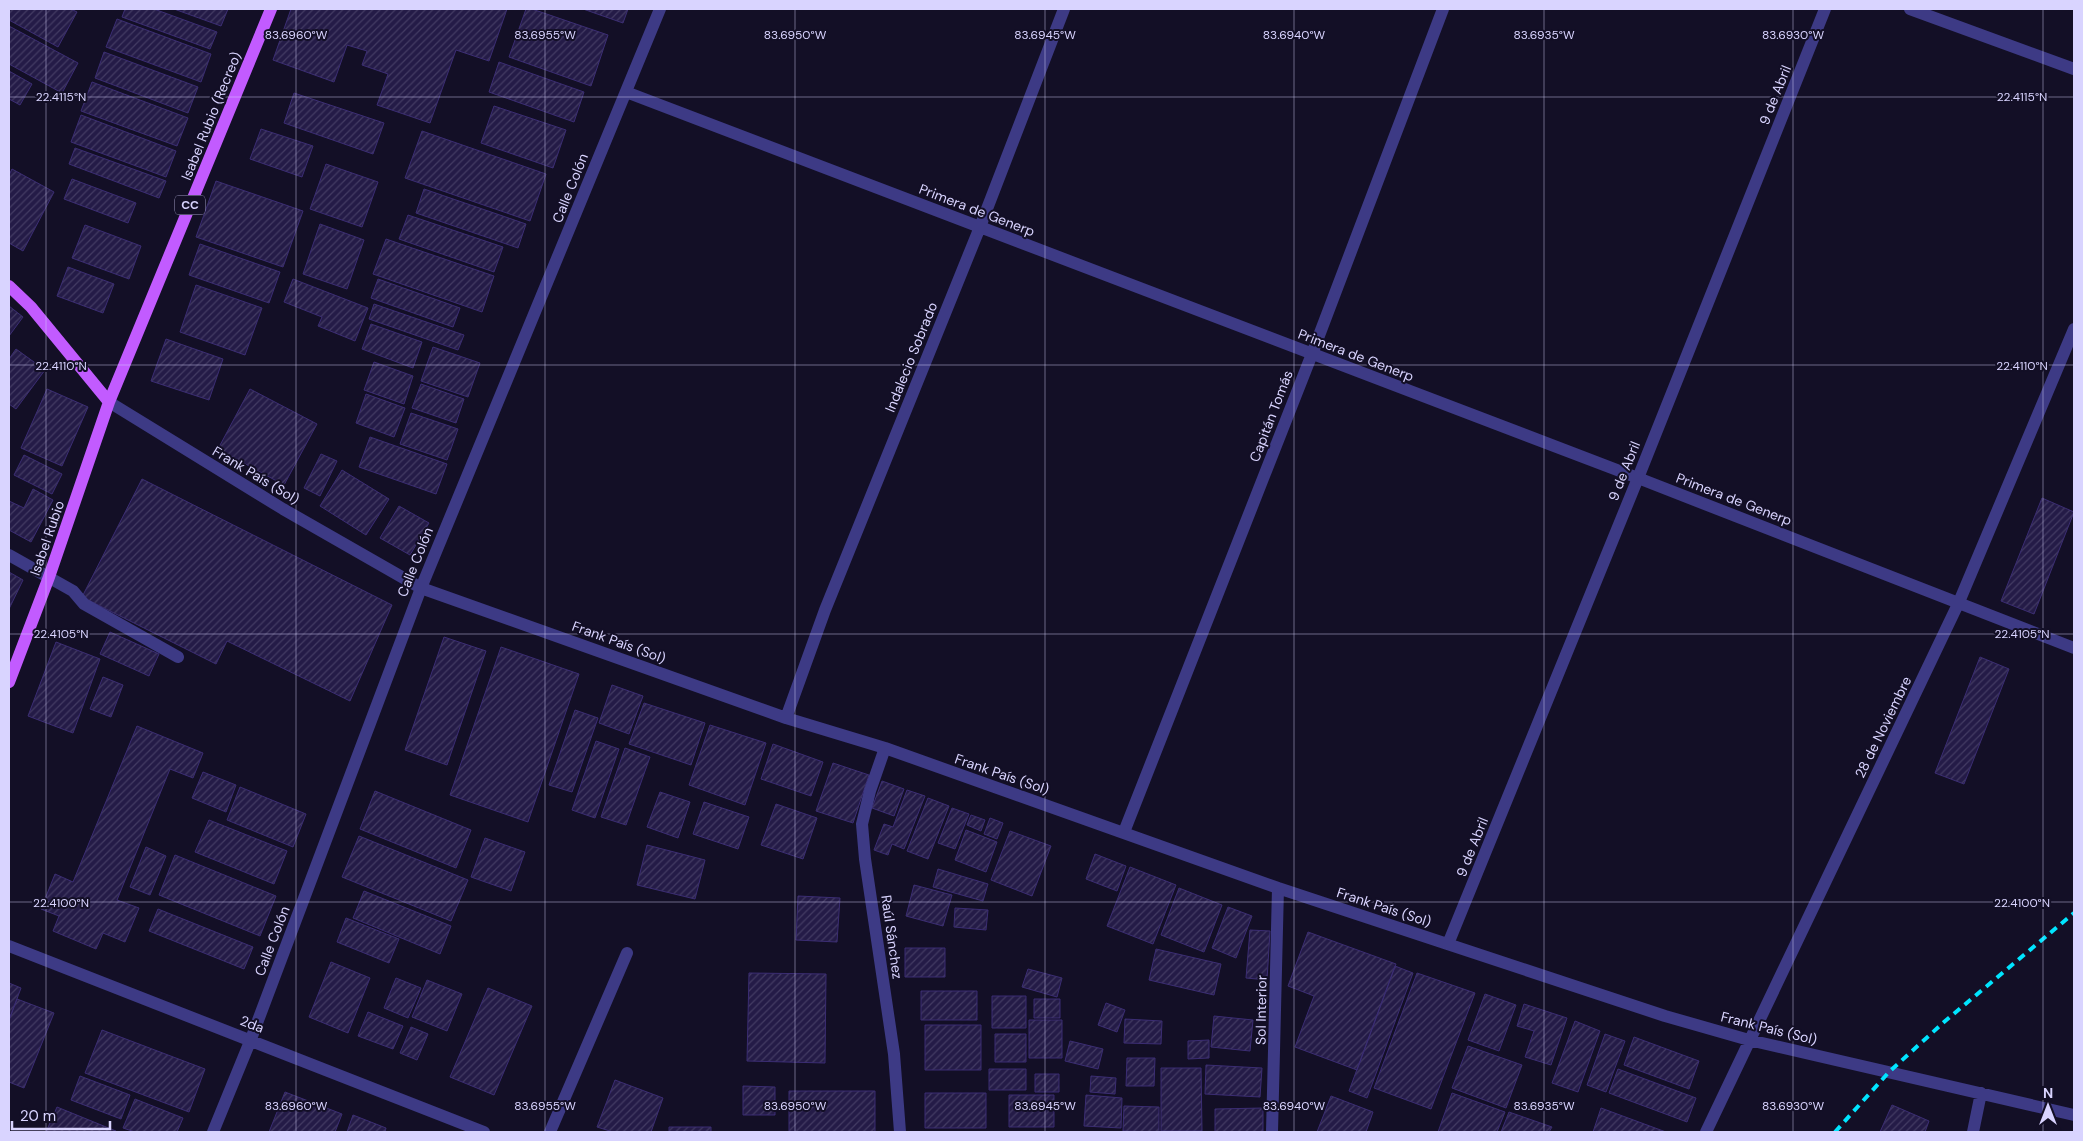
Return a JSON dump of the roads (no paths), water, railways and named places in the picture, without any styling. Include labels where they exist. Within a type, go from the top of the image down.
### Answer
[{"type":"main road","name":"Isabel Rubio (Recreo)","points":[[109,402],[272,9]]},
{"type":"main road","name":"Frank País (Sol)","points":[[9,286],[32,307],[109,402]]},
{"type":"main road","name":"Isabel Rubio","points":[[9,682],[49,578],[109,402]]},
{"type":"street","name":"Calle Colón","points":[[214,1132],[421,588],[660,9]]},
{"type":"street","name":"Indalecio Sobrado","points":[[786,718],[826,610],[980,227],[1064,9]]},
{"type":"street","name":"Capitán Tomás","points":[[1124,832],[1312,354],[1443,9]]},
{"type":"street","name":"9 de Abril","points":[[1448,944],[1638,478],[1825,9]]},
{"type":"street","points":[[1910,9],[2074,69]]},
{"type":"street","name":"Primera de Generp","points":[[626,92],[1638,478],[2074,648]]},
{"type":"street","name":"28 de Noviembre","points":[[1706,1132],[1959,602],[2074,328]]},
{"type":"street","name":"Frank País (Sol)","points":[[109,402],[283,509],[421,588],[786,718],[885,748],[1278,888],[1665,1016],[1749,1040],[2074,1115]]},
{"type":"street","points":[[9,555],[73,591],[84,604],[178,658]]},
{"type":"street","name":"Raúl Sánchez","points":[[885,748],[870,791],[862,824],[865,859],[894,1054],[900,1132]]},
{"type":"street","name":"Sol Interior","points":[[1272,1132],[1278,888]]},
{"type":"street","name":"2da","points":[[9,946],[484,1132]]},
{"type":"street","points":[[550,1132],[627,953]]},
{"type":"street","points":[[1973,1132],[1981,1093]]},
{"type":"railway","points":[[1835,1132],[1889,1072],[1944,1022],[2074,913]]}]
